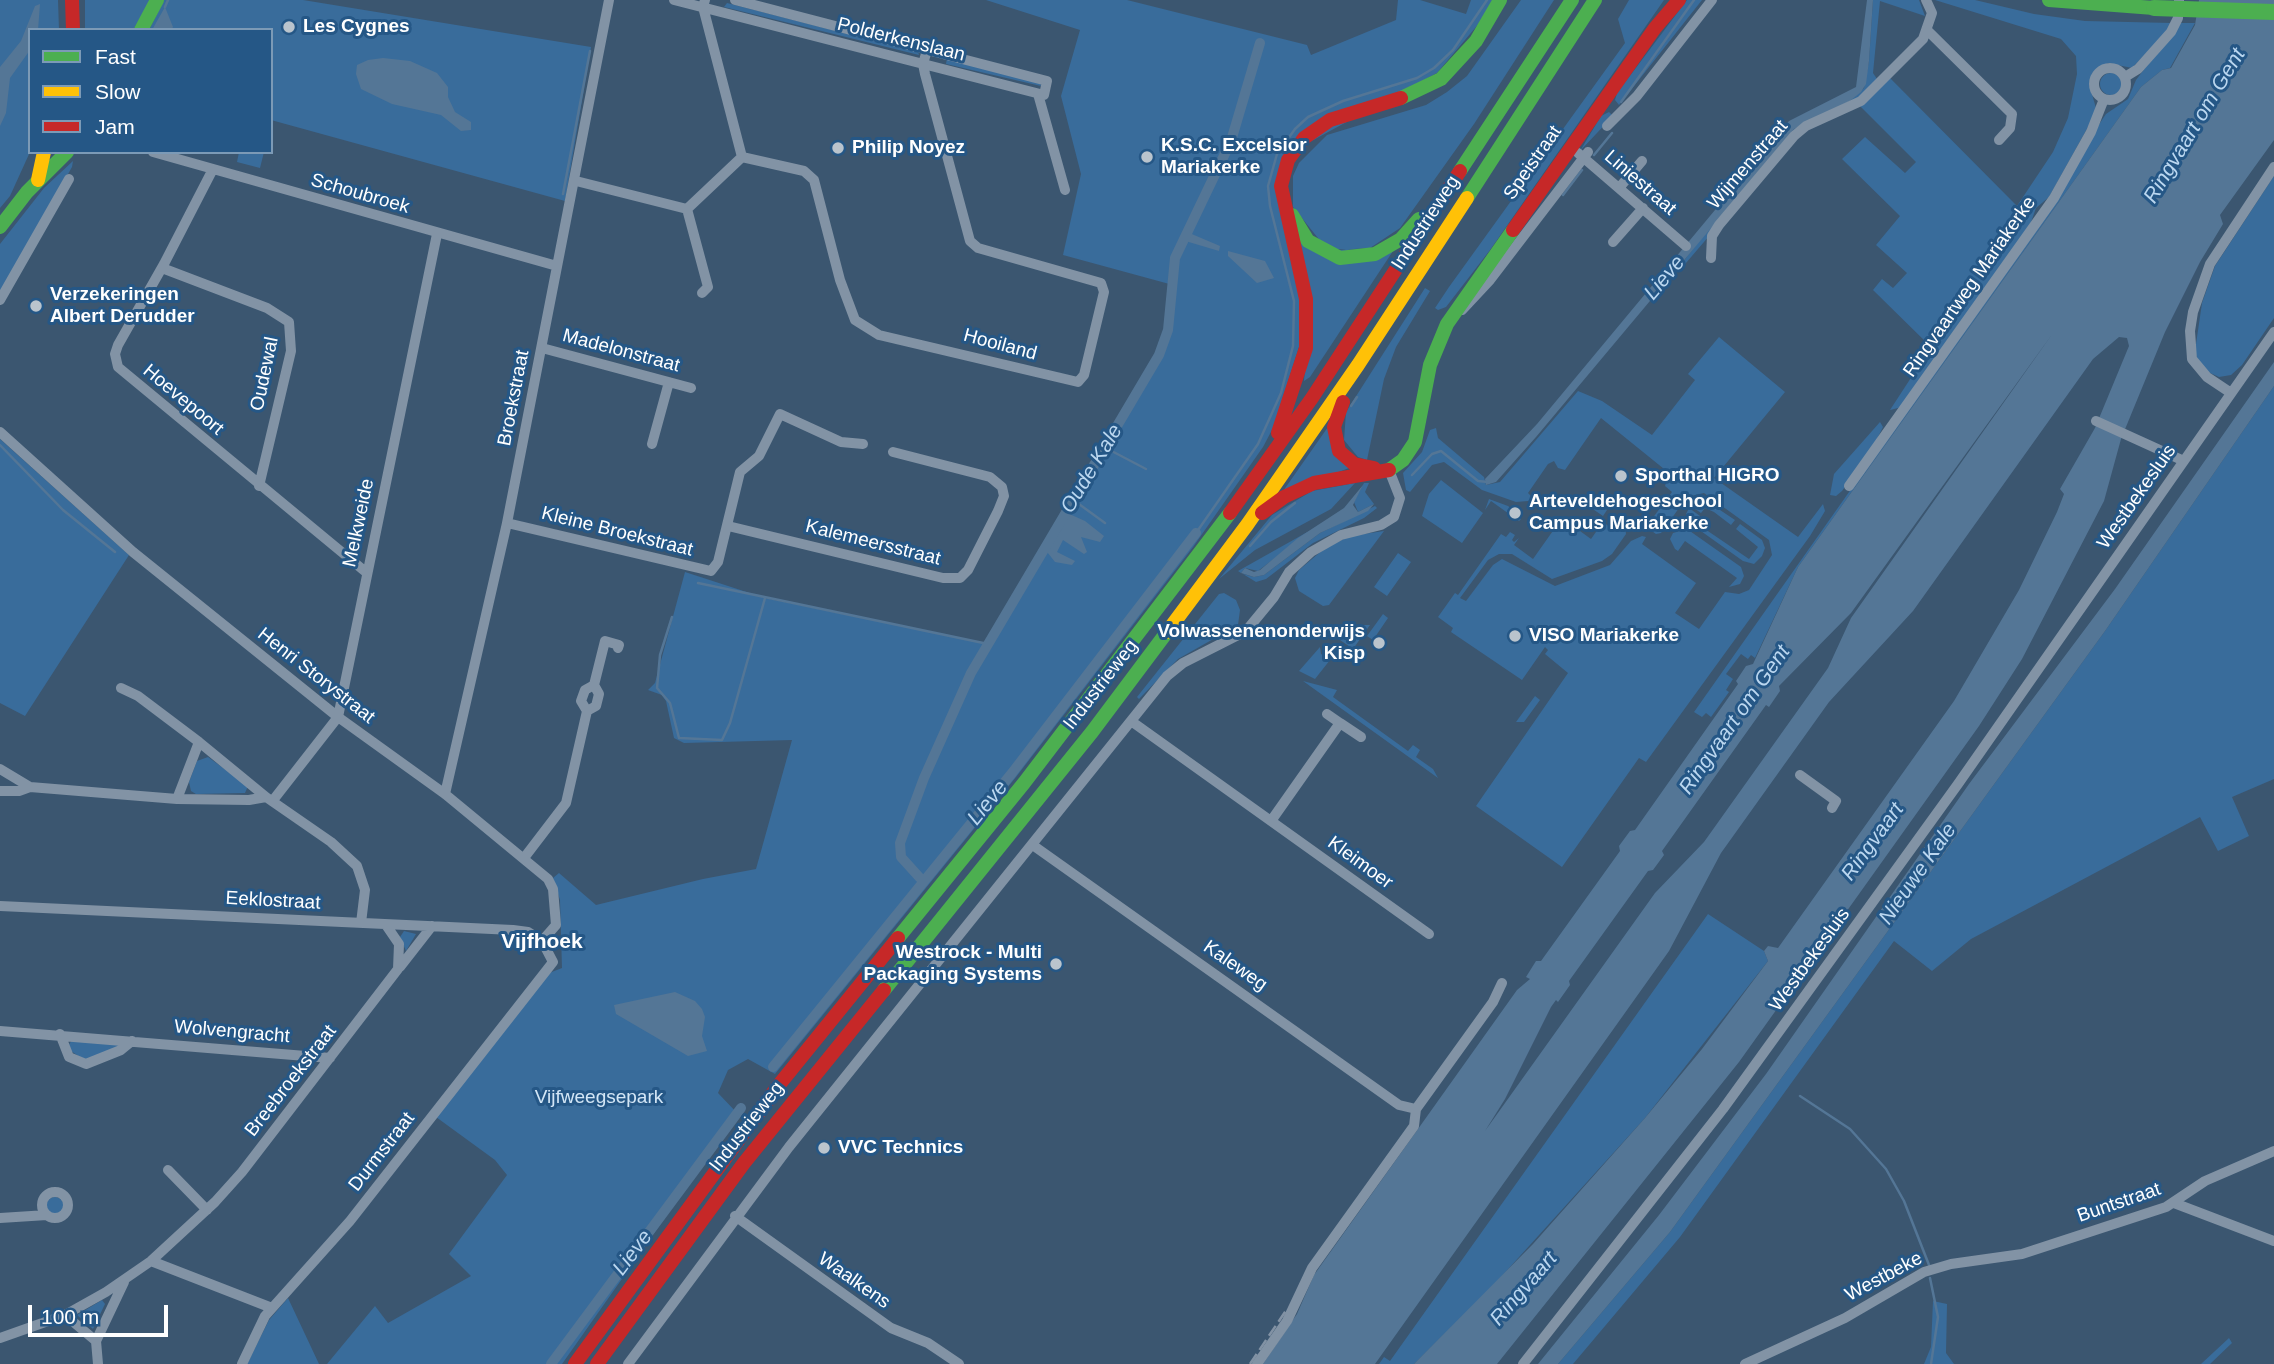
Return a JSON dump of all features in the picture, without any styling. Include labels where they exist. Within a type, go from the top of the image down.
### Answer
[{"type":"main road","points":[[72,0],[73,28]]},
{"type":"main road","points":[[142,28],[157,0]]},
{"type":"main road","points":[[1261,472],[1292,398],[1306,348],[1306,299],[1281,186],[1288,160],[1304,138],[1330,120],[1403,97],[1441,79],[1476,41],[1500,0]]},
{"type":"main road","points":[[1451,187],[1434,199],[1401,239],[1375,254],[1357,258],[1331,254],[1308,241],[1296,225],[1287,187],[1294,162],[1319,133],[1350,118],[1421,98],[1446,84],[1473,58],[1513,0]]},
{"type":"main road","name":"Industrieweg","points":[[575,1364],[778,1086],[1024,783],[1261,472],[1572,0]]},
{"type":"main road","name":"Industrieweg","points":[[597,1364],[744,1163],[1092,732],[1248,525],[1358,365],[1595,0]]},
{"type":"main road","name":"Speistraat","points":[[1655,28],[1668,0]]},
{"type":"main road","name":"Speistraat","points":[[1389,470],[1403,460],[1415,442],[1430,365],[1447,324],[1580,152],[1605,98],[1655,28],[1679,0]]},
{"type":"main road","points":[[2049,0],[2154,8],[2274,12]]},
{"type":"main road","points":[[38,180],[44,154]]},
{"type":"main road","points":[[0,227],[38,180],[65,154]]},
{"type":"main road","points":[[1358,365],[1335,417],[1336,444],[1345,458],[1354,464],[1389,470]]},
{"type":"main road","points":[[1248,525],[1284,497],[1314,483],[1342,476],[1389,470]]},
{"type":"street","name":"Polderkenslaan","points":[[674,0],[704,4],[1044,95],[1047,81],[735,0]]},
{"type":"street","points":[[1607,126],[1621,114],[1712,0]]},
{"type":"street","points":[[1926,0],[1932,13],[1927,30],[2012,114],[2010,128],[1999,139]]},
{"type":"street","points":[[2125,77],[2138,69],[2171,32],[2178,18],[2179,0]]},
{"type":"street","name":"Broekstraat","points":[[445,794],[507,523],[610,2]]},
{"type":"street","points":[[687,209],[742,157],[704,4]]},
{"type":"street","name":"Wijmenstraat","points":[[1712,258],[1712,236],[1719,225],[1794,136],[1861,101],[1923,39],[1927,30]]},
{"type":"street","points":[[923,64],[927,50]]},
{"type":"street","name":"Hooiland","points":[[742,157],[804,171],[814,180],[849,308],[865,329],[879,335],[1079,382],[1084,375],[1104,292],[1101,283],[978,248],[970,241],[923,64]]},
{"type":"street","points":[[2117,69],[2125,77],[2127,87],[2122,95],[2113,100],[2104,99],[2094,85],[2101,71],[2117,69]]},
{"type":"street","name":"Polderkenslaan","points":[[1038,94],[1065,190]]},
{"type":"street","points":[[1605,98],[1621,114]]},
{"type":"street","name":"Ringvaartweg Mariakerke","points":[[1849,486],[2054,198],[2091,132],[2104,99]]},
{"type":"street","name":"Liniestraat","points":[[1580,152],[1686,246]]},
{"type":"street","name":"Schoubroek","points":[[160,154],[437,234],[557,265]]},
{"type":"street","points":[[1619,188],[1642,161]]},
{"type":"street","points":[[2231,393],[2207,377],[2192,359],[2190,339],[2193,312],[2210,264],[2274,167]]},
{"type":"street","name":"Hoevepoort","points":[[213,169],[162,268],[118,345],[115,354],[118,367],[366,573]]},
{"type":"street","points":[[0,300],[69,179]]},
{"type":"street","points":[[576,181],[687,209]]},
{"type":"street","points":[[1614,242],[1643,208]]},
{"type":"street","points":[[687,209],[709,290]]},
{"type":"street","name":"Melkweide","points":[[270,798],[338,718],[437,234]]},
{"type":"street","name":"Oudewal","points":[[162,268],[267,309],[289,321],[291,351],[259,486]]},
{"type":"street","name":"Westbekesluis","points":[[1522,1364],[1731,1098],[1966,773],[2274,332]]},
{"type":"street","name":"Madelonstraat","points":[[542,348],[691,388]]},
{"type":"street","points":[[652,444],[669,382]]},
{"type":"street","name":"Kleine Broekstraat","points":[[507,523],[707,572],[718,562],[740,472],[759,456],[782,408],[841,442],[863,444]]},
{"type":"street","points":[[2096,421],[2184,461]]},
{"type":"street","name":"Henri Storystraat","points":[[0,432],[113,536],[338,718],[445,794],[548,879],[553,889],[556,925],[542,941]]},
{"type":"street","name":"Kalemeersstraat","points":[[728,526],[943,578],[960,578],[968,570],[998,511],[1004,496],[1002,487],[990,477],[893,452]]},
{"type":"street","points":[[628,1364],[735,1216],[1034,846],[1167,676],[1183,663],[1246,631],[1298,562],[1341,535],[1381,525],[1394,517],[1400,498],[1389,470]]},
{"type":"street","points":[[524,858],[566,803],[587,711],[596,706],[599,694],[594,685],[605,641],[619,645],[618,648]]},
{"type":"street","points":[[121,688],[138,696],[199,742],[331,842],[357,866],[365,890],[361,923]]},
{"type":"street","points":[[1327,714],[1361,737]]},
{"type":"street","name":"Kleimoer","points":[[1131,721],[1429,934]]},
{"type":"street","points":[[1270,821],[1340,723]]},
{"type":"street","points":[[177,799],[199,742]]},
{"type":"street","points":[[0,769],[30,787]]},
{"type":"street","points":[[1800,775],[1833,798]]},
{"type":"street","points":[[0,791],[19,791],[30,787],[177,799],[270,798]]},
{"type":"street","name":"Kaleweg","points":[[1034,846],[1399,1105],[1416,1110]]},
{"type":"street","name":"Eeklostraat","points":[[0,906],[528,932],[542,941]]},
{"type":"street","points":[[386,925],[399,944],[398,969]]},
{"type":"street","name":"Breebroekstraat","points":[[0,1338],[65,1315],[125,1279],[151,1261],[207,1210],[242,1172],[432,926]]},
{"type":"street","name":"Durmstraat","points":[[242,1364],[265,1316],[350,1221],[553,962],[542,941]]},
{"type":"street","points":[[1257,1364],[1287,1321],[1312,1268],[1414,1126],[1416,1110],[1493,1002],[1502,983]]},
{"type":"street","name":"Wolvengracht","points":[[0,1031],[330,1058]]},
{"type":"street","points":[[60,1034],[69,1057],[86,1064],[121,1050],[132,1041]]},
{"type":"street","name":"Buntstraat","points":[[2047,1246],[2175,1203],[2205,1181],[2274,1151]]},
{"type":"street","points":[[168,1170],[207,1210]]},
{"type":"street","points":[[2175,1203],[2274,1241]]},
{"type":"street","points":[[0,1218],[47,1215]]},
{"type":"street","name":"Waalkens","points":[[735,1216],[891,1328],[928,1343],[960,1364]]},
{"type":"street","name":"Westbeke","points":[[1745,1364],[1845,1318],[1924,1272],[2047,1246]]},
{"type":"street","points":[[151,1261],[272,1308]]},
{"type":"street","points":[[98,1364],[96,1341],[125,1279]]},
{"type":"street","points":[[65,1315],[96,1341]]},
{"type":"green space","points":[[0,0],[58,0],[59,28],[28,28],[29,154],[10,196],[0,208]]},
{"type":"green space","points":[[85,0],[151,0],[134,28],[85,28]]},
{"type":"green space","points":[[164,0],[303,0],[591,47],[565,201],[273,121],[273,28],[150,28]]},
{"type":"green space","name":"Vijfweegsepark","points":[[986,0],[1127,0],[1307,45],[1311,55],[1396,20],[1398,0],[1420,0],[1466,14],[1471,0],[1494,0],[1481,21],[1437,73],[1282,157],[1300,300],[1299,347],[1273,428],[1263,447],[1193,547],[1016,777],[775,1074],[748,1059],[728,1070],[718,1093],[738,1114],[562,1364],[327,1364],[375,1306],[388,1323],[471,1276],[449,1254],[507,1175],[495,1160],[436,1117],[544,975],[562,968],[560,900],[553,878],[559,873],[596,905],[756,869],[792,740],[684,743],[674,738],[666,701],[662,695],[648,690],[655,683],[685,572],[765,598],[988,644],[1159,355],[1168,330],[1173,285],[1063,255],[1081,174],[1061,96],[1080,30]]},
{"type":"green space","points":[[1521,0],[1554,0],[1474,124],[1400,228],[1370,248],[1337,250],[1322,243],[1293,207],[1293,176],[1299,163],[1327,135],[1426,105],[1447,92],[1467,76]]},
{"type":"green space","points":[[1629,0],[1664,0],[1490,250],[1446,307],[1438,310],[1435,308],[1449,287],[1625,43],[1618,19]]},
{"type":"green space","points":[[1687,0],[1702,0],[1619,105],[1615,100],[1617,93]]},
{"type":"green space","points":[[1873,0],[1919,0],[1925,16],[1880,1],[1873,73],[1877,79],[1860,98],[1804,125],[1680,270],[1678,268],[1720,215],[1794,129],[1850,101],[1864,88],[1869,61]]},
{"type":"green space","points":[[1935,0],[1975,0],[2034,14],[2085,21],[2172,23],[2132,68],[2108,63],[2093,72],[2089,84],[2096,108],[2093,118],[2049,197],[2036,208],[2030,225],[1902,407],[1890,410],[1931,347],[1873,290],[1882,279],[1893,288],[1907,273],[1876,245],[1900,216],[1842,159],[1865,137],[1905,173],[1916,162],[1860,106],[1889,77],[2017,206],[2053,152],[2068,118],[2077,74],[2076,56],[2061,39]]},
{"type":"green space","points":[[727,3],[918,52],[919,55],[724,7]]},
{"type":"green space","points":[[2179,23],[2195,23],[2170,68],[2162,70],[2141,87],[1798,567],[1755,658],[1751,655],[1748,659],[1741,654],[1726,674],[1733,679],[1726,690],[1729,692],[1711,717],[1706,713],[1702,717],[1694,712],[1916,397],[2106,114],[2128,99],[2136,80]]},
{"type":"green space","points":[[947,58],[1040,82],[1041,86],[946,64]]},
{"type":"green space","points":[[2111,73],[2121,80],[2122,84],[2115,94],[2111,95],[2101,88],[2100,84],[2107,74]]},
{"type":"green space","points":[[1609,112],[1613,116],[1580,151],[1601,116]]},
{"type":"green space","points":[[239,154],[264,154],[260,168],[237,162]]},
{"type":"green space","points":[[73,161],[0,294],[0,244],[44,188]]},
{"type":"green space","points":[[2274,176],[2274,318],[2242,365],[2231,375],[2219,377],[2208,372],[2198,361],[2195,351],[2202,303],[2215,266]]},
{"type":"green space","points":[[1293,230],[1310,248],[1393,251],[1310,377],[1304,381],[1306,356]]},
{"type":"green space","points":[[1425,288],[1430,291],[1396,347],[1384,379],[1367,460],[1358,457],[1344,440],[1346,412]]},
{"type":"green space","points":[[1719,337],[1785,392],[1714,478],[1798,537],[1823,504],[1825,511],[1810,536],[1646,762],[1639,758],[1562,867],[1476,806],[1568,673],[1545,654],[1548,650],[1545,647],[1522,680],[1451,632],[1453,628],[1438,617],[1455,593],[1458,595],[1501,534],[1506,537],[1510,532],[1515,535],[1512,540],[1514,542],[1519,538],[1514,545],[1533,559],[1562,518],[1591,539],[1603,522],[1611,528],[1619,518],[1625,524],[1626,534],[1612,554],[1602,561],[1552,579],[1512,554],[1499,554],[1488,560],[1460,598],[1466,601],[1493,565],[1502,559],[1555,586],[1610,565],[1631,541],[1642,536],[1646,537],[1642,544],[1696,583],[1675,613],[1699,629],[1725,592],[1739,594],[1749,590],[1772,555],[1769,540],[1704,493],[1687,497],[1661,533],[1656,534],[1646,527],[1672,492],[1665,486],[1669,473],[1601,418],[1565,470],[1558,468],[1554,461],[1548,464],[1528,493],[1533,498],[1528,501],[1516,502],[1482,490],[1444,462],[1432,465],[1410,492],[1406,490],[1403,473],[1422,452],[1430,430],[1436,428],[1438,438],[1484,477],[1486,485],[1500,482],[1578,391],[1602,401],[1652,435],[1695,380],[1688,374]]},
{"type":"green space","points":[[2274,386],[2274,779],[2232,797],[2249,836],[2218,851],[2200,817],[1971,939],[1932,971],[1894,941],[1680,1237],[1573,1364],[1558,1364],[1670,1232],[2105,631]]},
{"type":"green space","points":[[1880,422],[1883,427],[1872,449],[1842,491],[1836,496],[1830,495],[1834,474]]},
{"type":"green space","points":[[1328,427],[1349,468],[1281,494]]},
{"type":"green space","points":[[0,439],[129,555],[25,716],[0,703]]},
{"type":"green space","points":[[1441,480],[1483,513],[1462,543],[1422,516],[1429,494]]},
{"type":"green space","points":[[1355,483],[1331,509],[1255,550],[1219,579],[1272,515],[1312,491]]},
{"type":"green space","points":[[1364,483],[1369,483],[1365,492],[1374,504],[1358,512],[1354,502]]},
{"type":"green space","points":[[1586,495],[1607,510],[1603,516],[1581,501]]},
{"type":"green space","points":[[1489,499],[1508,506],[1521,516],[1521,519],[1519,521],[1491,501],[1485,510]]},
{"type":"green space","points":[[1705,500],[1735,520],[1731,525],[1714,512],[1705,508],[1701,513],[1691,506],[1696,501]]},
{"type":"green space","points":[[1375,506],[1377,508],[1364,518],[1313,543],[1266,579],[1256,582],[1243,574],[1254,577],[1264,575],[1320,533]]},
{"type":"green space","points":[[1689,508],[1700,516],[1696,521],[1702,527],[1749,559],[1758,547],[1736,529],[1740,524],[1762,540],[1765,548],[1762,556],[1754,564],[1743,561],[1691,524],[1686,514]]},
{"type":"green space","points":[[1687,529],[1741,567],[1744,576],[1740,584],[1729,587],[1737,578],[1685,541],[1678,551],[1675,549],[1670,539],[1673,533]]},
{"type":"green space","points":[[1311,530],[1258,571],[1245,568],[1241,573],[1238,571]]},
{"type":"green space","points":[[1384,531],[1329,605],[1323,606],[1299,591],[1295,578],[1299,570],[1325,548],[1350,536]]},
{"type":"green space","points":[[1398,553],[1411,562],[1387,596],[1374,587]]},
{"type":"green space","points":[[1224,593],[1236,600],[1240,610],[1238,625],[1178,659],[1139,699],[1137,697],[1219,594]]},
{"type":"green space","points":[[1383,614],[1388,618],[1373,640],[1367,636]]},
{"type":"green space","points":[[1355,625],[1370,625],[1353,649],[1340,640]]},
{"type":"green space","points":[[1320,647],[1321,654],[1330,660],[1315,679],[1299,671]]},
{"type":"green space","points":[[1303,681],[1337,690],[1333,697],[1408,751],[1413,745],[1420,750],[1416,757],[1433,769],[1438,778]]},
{"type":"green space","points":[[1535,696],[1540,700],[1524,722],[1516,722]]},
{"type":"green space","points":[[208,757],[248,786],[245,793],[196,794],[191,791],[189,782],[197,761]]},
{"type":"green space","points":[[1708,914],[1764,951],[1768,961],[1645,1118],[1491,1288],[1414,1364],[1379,1364],[1384,1357],[1390,1361]]},
{"type":"green space","points":[[404,931],[416,934],[406,951],[400,937]]},
{"type":"green space","points":[[72,1039],[119,1042],[119,1048],[86,1061],[71,1051],[69,1045]]},
{"type":"green space","points":[[51,1197],[59,1197],[64,1206],[62,1213],[51,1215],[46,1210],[46,1202]]},
{"type":"green space","points":[[288,1298],[319,1364],[247,1364],[269,1320]]},
{"type":"green space","points":[[102,1300],[105,1304],[93,1329],[77,1315]]},
{"type":"green space","points":[[1933,1301],[1947,1304],[1946,1353],[1954,1364],[1924,1364],[1931,1347]]},
{"type":"green space","points":[[2229,1338],[2232,1343],[2210,1364],[2201,1364]]},
{"type":"water","points":[[1867,0],[1873,0],[1866,84],[1861,92],[1850,101],[1794,129],[1536,437],[1496,482],[1486,485],[1485,479],[1537,424],[1789,121],[1856,87]]},
{"type":"water","points":[[2199,0],[2274,0],[2274,140],[2220,215],[2223,224],[2200,262],[2165,332],[2121,439],[2104,501],[2022,659],[1979,726],[1739,1062],[1497,1364],[1414,1364],[1533,1244],[1645,1118],[1702,1049],[1768,961],[1764,951],[1768,946],[1778,948],[1954,701],[2019,590],[2057,512],[2064,494],[2060,489],[2095,428],[2129,346],[2127,338],[2119,337],[2093,359],[1913,611],[1829,702],[1721,853],[1669,951],[1375,1364],[1263,1364],[1297,1314],[1314,1275],[1517,990],[1530,979],[1526,977],[1536,961],[1541,961],[1620,851],[1619,846],[1630,831],[1635,830],[1738,684],[1736,681],[1746,666],[1753,664],[1798,567],[2141,87],[2162,70],[2171,68],[2195,25]],"holes":[[[2053,333],[1851,618],[1828,668],[1704,842],[1655,893],[1485,1131],[1505,1099],[1551,1007],[1570,985],[1569,981],[1648,871],[1653,870],[1664,855],[1662,851],[1766,705],[1769,707],[1780,691],[1779,686],[1851,613]]]},
{"type":"water","points":[[40,4],[38,28],[28,28],[28,53],[10,78],[6,113],[0,126],[0,67],[21,41],[35,6]]},
{"type":"water","points":[[165,7],[173,27],[153,28]]},
{"type":"water","points":[[383,58],[410,61],[437,73],[448,87],[448,97],[455,112],[471,122],[471,130],[461,131],[441,115],[392,104],[361,89],[356,74],[357,65]]},
{"type":"water","points":[[1187,232],[1220,246],[1219,251],[1182,240]]},
{"type":"water","points":[[1228,251],[1265,261],[1274,278],[1257,283],[1228,256]]},
{"type":"water","name":"Nieuwe Kale","points":[[2274,362],[2274,386],[2105,631],[1670,1232],[1558,1364],[1538,1364],[1659,1215],[1766,1074],[1969,784],[2115,589]]},
{"type":"water","points":[[1363,485],[1353,505],[1358,512],[1374,504],[1368,511],[1320,533],[1264,575],[1254,577],[1241,573],[1245,568],[1254,572],[1260,570],[1298,538],[1344,508]]},
{"type":"water","points":[[1065,512],[1085,521],[1104,536],[1100,542],[1081,537],[1087,552],[1084,554],[1063,540],[1057,552],[1075,561],[1072,565],[1055,562],[1044,548]]},
{"type":"water","points":[[675,992],[695,1001],[702,1009],[705,1017],[702,1036],[707,1051],[688,1056],[616,1014],[614,1005]]},
{"type":"waterway","points":[[165,7],[168,0]]},
{"type":"waterway","points":[[1196,533],[1258,444],[1281,393],[1293,346],[1294,301],[1270,206],[1268,186],[1277,154],[1295,129],[1308,117],[1343,101],[1417,78],[1434,68],[1453,50],[1487,0]]},
{"type":"waterway","points":[[1621,102],[1694,0]]},
{"type":"waterway","name":"Oude Kale","points":[[920,878],[901,857],[900,843],[924,778],[971,673],[1159,355],[1168,330],[1175,258],[1231,141],[1260,43]]},
{"type":"waterway","points":[[563,194],[590,51]]},
{"type":"waterway","points":[[1594,155],[1612,133]]},
{"type":"waterway","points":[[1563,195],[1582,170]]},
{"type":"waterway","points":[[1351,406],[1357,397]]},
{"type":"waterway","points":[[0,445],[63,510],[115,552]]},
{"type":"waterway","points":[[1104,447],[1146,469]]},
{"type":"waterway","name":"Lieve","points":[[1412,475],[1432,454],[1441,451],[1478,481],[1488,482]]},
{"type":"waterway","points":[[1072,499],[1105,523]]},
{"type":"waterway","points":[[1250,546],[1271,522],[1295,503]]},
{"type":"waterway","name":"Lieve","points":[[773,1067],[1012,773],[1196,533]]},
{"type":"waterway","points":[[698,583],[988,644]]},
{"type":"waterway","points":[[672,617],[660,655],[657,688],[670,703],[679,738],[722,740],[730,723],[765,598]]},
{"type":"waterway","points":[[1800,1096],[1850,1129],[1886,1169],[1904,1201],[1929,1265]]},
{"type":"waterway","name":"Lieve","points":[[551,1364],[741,1108]]},
{"type":"waterway","points":[[1930,1278],[1938,1317],[1931,1364]]},
{"type":"railway","points":[[1250,1364],[1287,1309]]},
{"type":"traffic: fast","points":[[142,28],[157,0]]},
{"type":"traffic: fast","points":[[1401,98],[1441,79],[1476,41],[1500,0]]},
{"type":"traffic: fast","points":[[1460,171],[1572,0]]},
{"type":"traffic: fast","points":[[1467,198],[1595,0]]},
{"type":"traffic: fast","points":[[2049,0],[2154,8]]},
{"type":"traffic: fast","points":[[2154,8],[2274,12]]},
{"type":"traffic: fast","points":[[0,227],[27,192],[65,154]]},
{"type":"traffic: fast","points":[[1292,215],[1308,241],[1340,258],[1375,254],[1401,239],[1419,219]]},
{"type":"traffic: fast","points":[[1389,470],[1403,460],[1415,442],[1430,365],[1447,324],[1513,230]]},
{"type":"traffic: fast","points":[[898,938],[1024,783],[1230,513]]},
{"type":"traffic: fast","points":[[884,990],[1092,732],[1167,632]]},
{"type":"traffic: slow","points":[[38,180],[44,154]]},
{"type":"traffic: slow","points":[[1167,632],[1247,525],[1358,365],[1467,198]]},
{"type":"traffic: jam","points":[[72,0],[73,28]]},
{"type":"traffic: jam","points":[[1513,230],[1655,28],[1679,0]]},
{"type":"traffic: jam","points":[[1278,433],[1306,348],[1306,299],[1281,186],[1288,160],[1304,138],[1330,120],[1401,98]]},
{"type":"traffic: jam","points":[[1230,513],[1312,398],[1460,171]]},
{"type":"traffic: jam","points":[[1343,402],[1334,427],[1339,451],[1354,464],[1374,468]]},
{"type":"traffic: jam","points":[[1262,513],[1284,497],[1314,483],[1389,470]]},
{"type":"traffic: jam","points":[[575,1364],[778,1086],[898,938]]},
{"type":"traffic: jam","points":[[597,1364],[744,1163],[884,990]]},
{"type":"place","name":"Les Cygnes","points":[[289,27]]},
{"type":"place","name":"Philip Noyez","points":[[838,148]]},
{"type":"place","name":"K.S.C. Excelsior Mariakerke","points":[[1147,157]]},
{"type":"place","name":"Verzekeringen Albert Derudder","points":[[36,306]]},
{"type":"place","name":"Sporthal HIGRO","points":[[1621,476]]},
{"type":"place","name":"Arteveldehogeschool Campus Mariakerke","points":[[1515,513]]},
{"type":"place","name":"VISO Mariakerke","points":[[1515,636]]},
{"type":"place","name":"Volwassenenonderwijs Kisp","points":[[1379,643]]},
{"type":"place","name":"Westrock - Multi Packaging Systems","points":[[1056,964]]},
{"type":"place","name":"VVC Technics","points":[[824,1148]]},
{"type":"district","name":"Vijfhoek","points":[[542,942]]},
{"type":"water label","name":"Ringvaart om Gent","points":[[2195,126]]},
{"type":"water label","name":"Ringvaart om Gent","points":[[1735,720]]},
{"type":"water label","name":"Ringvaart","points":[[1873,842]]},
{"type":"water label","name":"Ringvaart","points":[[1524,1289]]}]
